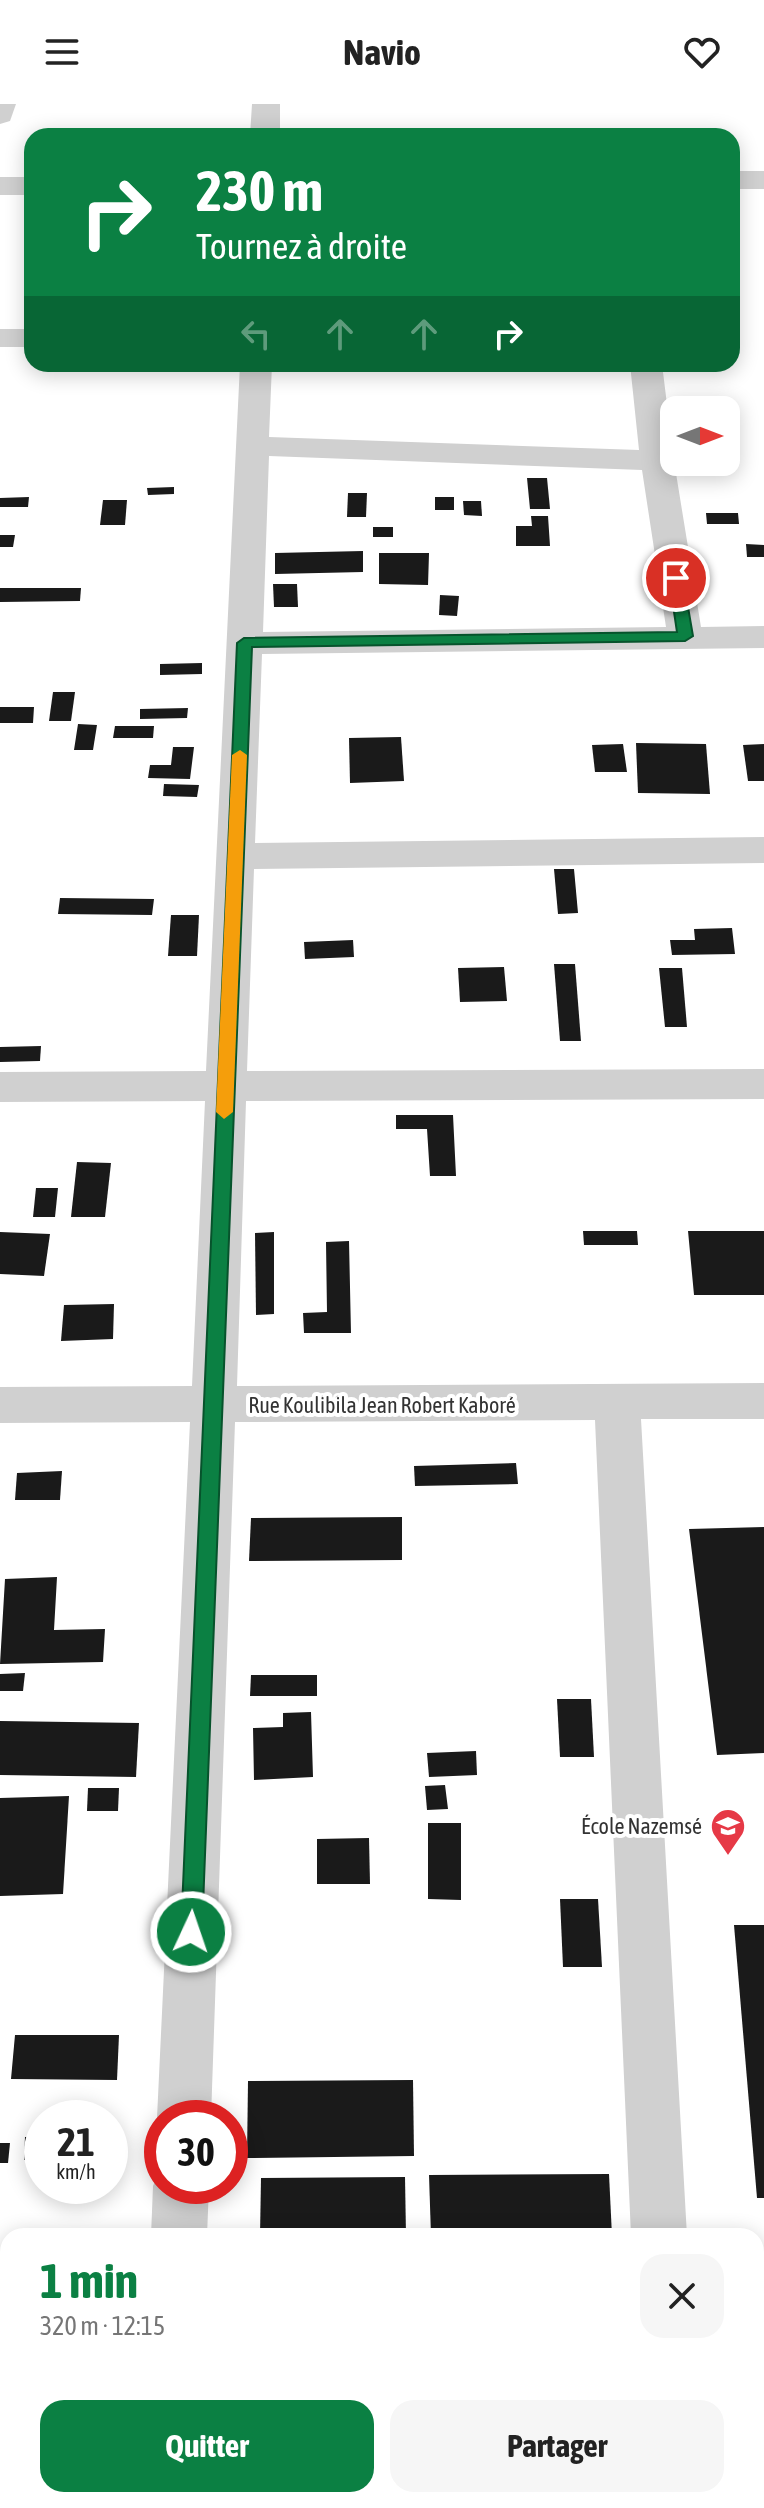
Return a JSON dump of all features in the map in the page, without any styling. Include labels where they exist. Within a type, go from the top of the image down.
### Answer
[{"type":"street","points":[[0,115],[2,104]]},
{"type":"street","points":[[265,128],[266,104]]},
{"type":"street","points":[[740,180],[764,180]]},
{"type":"street","points":[[0,186],[24,186]]},
{"type":"street","points":[[0,338],[24,338]]},
{"type":"street","points":[[185,2100],[256,372]]},
{"type":"street","points":[[647,372],[657,461],[685,636]]},
{"type":"street","points":[[255,446],[657,461]]},
{"type":"street","points":[[244,643],[764,637]]},
{"type":"street","points":[[235,856],[764,850]]},
{"type":"street","points":[[0,1087],[764,1084]]},
{"type":"street","name":"Rue Koulibila Jean Robert Kaboré","points":[[0,1405],[764,1401]]},
{"type":"street","points":[[617,1403],[659,2228]]},
{"type":"street","points":[[179,2228],[180,2204]]},
{"type":"building","points":[[527,478],[547,478],[550,509],[530,509]]},
{"type":"building","points":[[174,487],[174,494],[148,495],[147,488]]},
{"type":"building","points":[[348,493],[367,493],[366,517],[347,517]]},
{"type":"building","points":[[29,497],[28,507],[0,507],[0,498]]},
{"type":"building","points":[[435,497],[454,497],[454,510],[435,510]]},
{"type":"building","points":[[103,500],[127,500],[125,525],[100,525]]},
{"type":"building","points":[[463,501],[481,501],[482,516],[464,515]]},
{"type":"building","points":[[706,513],[738,513],[739,524],[707,524]]},
{"type":"building","points":[[531,516],[548,516],[550,546],[516,546],[516,526],[532,526]]},
{"type":"building","points":[[373,527],[393,527],[393,537],[373,537]]},
{"type":"building","points":[[0,535],[15,535],[13,547],[0,547]]},
{"type":"building","points":[[746,544],[764,545],[764,557],[747,557]]},
{"type":"building","points":[[363,551],[363,572],[275,574],[275,553]]},
{"type":"building","points":[[379,553],[429,553],[428,585],[379,584]]},
{"type":"building","points":[[273,584],[297,584],[298,607],[274,607]]},
{"type":"building","points":[[0,588],[81,588],[80,601],[0,602]]},
{"type":"building","points":[[440,595],[459,596],[457,616],[439,615]]},
{"type":"building","points":[[202,663],[202,674],[160,675],[160,664]]},
{"type":"building","points":[[53,692],[75,692],[71,721],[49,721]]},
{"type":"building","points":[[0,707],[34,707],[33,723],[0,723]]},
{"type":"building","points":[[188,708],[187,718],[140,719],[140,709]]},
{"type":"building","points":[[78,724],[97,725],[93,750],[74,750]]},
{"type":"building","points":[[115,726],[154,726],[153,738],[113,738]]},
{"type":"building","points":[[401,737],[404,781],[350,783],[349,738]]},
{"type":"building","points":[[636,743],[706,744],[710,794],[638,793]]},
{"type":"building","points":[[623,744],[627,772],[595,772],[592,745]]},
{"type":"building","points":[[764,744],[764,781],[748,781],[743,745]]},
{"type":"building","points":[[173,747],[194,747],[190,779],[148,778],[150,765],[171,765]]},
{"type":"building","points":[[164,784],[199,785],[197,797],[163,796]]},
{"type":"building","points":[[554,869],[574,869],[578,913],[558,914]]},
{"type":"building","points":[[60,898],[154,899],[152,915],[58,914]]},
{"type":"building","points":[[171,915],[199,915],[197,956],[168,956]]},
{"type":"building","points":[[732,928],[735,954],[672,955],[670,940],[695,940],[694,929]]},
{"type":"building","points":[[353,940],[354,957],[305,959],[304,942]]},
{"type":"building","points":[[554,964],[575,964],[581,1041],[560,1041]]},
{"type":"building","points":[[504,967],[507,1001],[460,1002],[458,968]]},
{"type":"building","points":[[659,968],[682,968],[687,1027],[665,1027]]},
{"type":"building","points":[[41,1046],[40,1061],[0,1062],[0,1047]]},
{"type":"building","points":[[396,1115],[453,1115],[456,1176],[430,1176],[427,1129],[396,1129]]},
{"type":"building","points":[[77,1162],[111,1163],[105,1217],[71,1217]]},
{"type":"building","points":[[36,1188],[58,1188],[55,1217],[33,1217]]},
{"type":"building","points":[[583,1231],[637,1231],[638,1245],[584,1245]]},
{"type":"building","points":[[688,1231],[764,1231],[764,1295],[694,1295]]},
{"type":"building","points":[[0,1232],[50,1234],[44,1276],[0,1274]]},
{"type":"building","points":[[274,1232],[274,1314],[256,1315],[255,1233]]},
{"type":"building","points":[[349,1241],[351,1333],[304,1333],[303,1313],[327,1312],[326,1242]]},
{"type":"building","points":[[114,1304],[113,1339],[61,1341],[64,1305]]},
{"type":"building","points":[[516,1463],[518,1484],[415,1486],[414,1466]]},
{"type":"building","points":[[62,1471],[60,1500],[15,1500],[17,1473]]},
{"type":"building","points":[[402,1517],[402,1560],[249,1561],[251,1518]]},
{"type":"building","points":[[764,1527],[764,1753],[717,1755],[689,1529]]},
{"type":"building","points":[[57,1577],[54,1630],[105,1629],[103,1662],[0,1664],[5,1579]]},
{"type":"building","points":[[25,1673],[23,1691],[0,1691],[0,1674]]},
{"type":"building","points":[[251,1675],[317,1675],[317,1696],[250,1696]]},
{"type":"building","points":[[557,1699],[591,1699],[594,1757],[560,1757]]},
{"type":"building","points":[[311,1712],[313,1777],[254,1780],[253,1728],[283,1727],[283,1713]]},
{"type":"building","points":[[0,1721],[139,1723],[136,1777],[0,1775]]},
{"type":"building","points":[[476,1751],[477,1775],[429,1777],[427,1753]]},
{"type":"building","points":[[445,1785],[448,1809],[427,1810],[425,1786]]},
{"type":"building","points":[[88,1788],[119,1788],[118,1811],[87,1811]]},
{"type":"building","points":[[69,1796],[63,1894],[0,1896],[0,1798]]},
{"type":"building","points":[[428,1823],[461,1823],[461,1900],[428,1899]]},
{"type":"building","points":[[369,1838],[370,1884],[317,1884],[317,1839]]},
{"type":"building","points":[[560,1899],[598,1899],[602,1967],[563,1967]]},
{"type":"building","points":[[734,1925],[764,1925],[764,2198],[757,2198]]},
{"type":"building","points":[[15,2035],[119,2035],[117,2080],[11,2079]]},
{"type":"building","points":[[413,2080],[414,2156],[248,2158],[248,2081]]},
{"type":"building","points":[[0,2143],[10,2143],[8,2163],[0,2163]]},
{"type":"building","points":[[609,2174],[612,2228],[431,2228],[429,2175]]},
{"type":"building","points":[[405,2177],[406,2228],[260,2228],[261,2178]]},
{"type":"slow traffic","points":[[224,1112],[240,755]]},
{"type":"place","name":"École Nazemsé","points":[[728,1857]]},
{"type":"route","points":[[191,1932],[244,643],[685,636],[676,578]]}]
